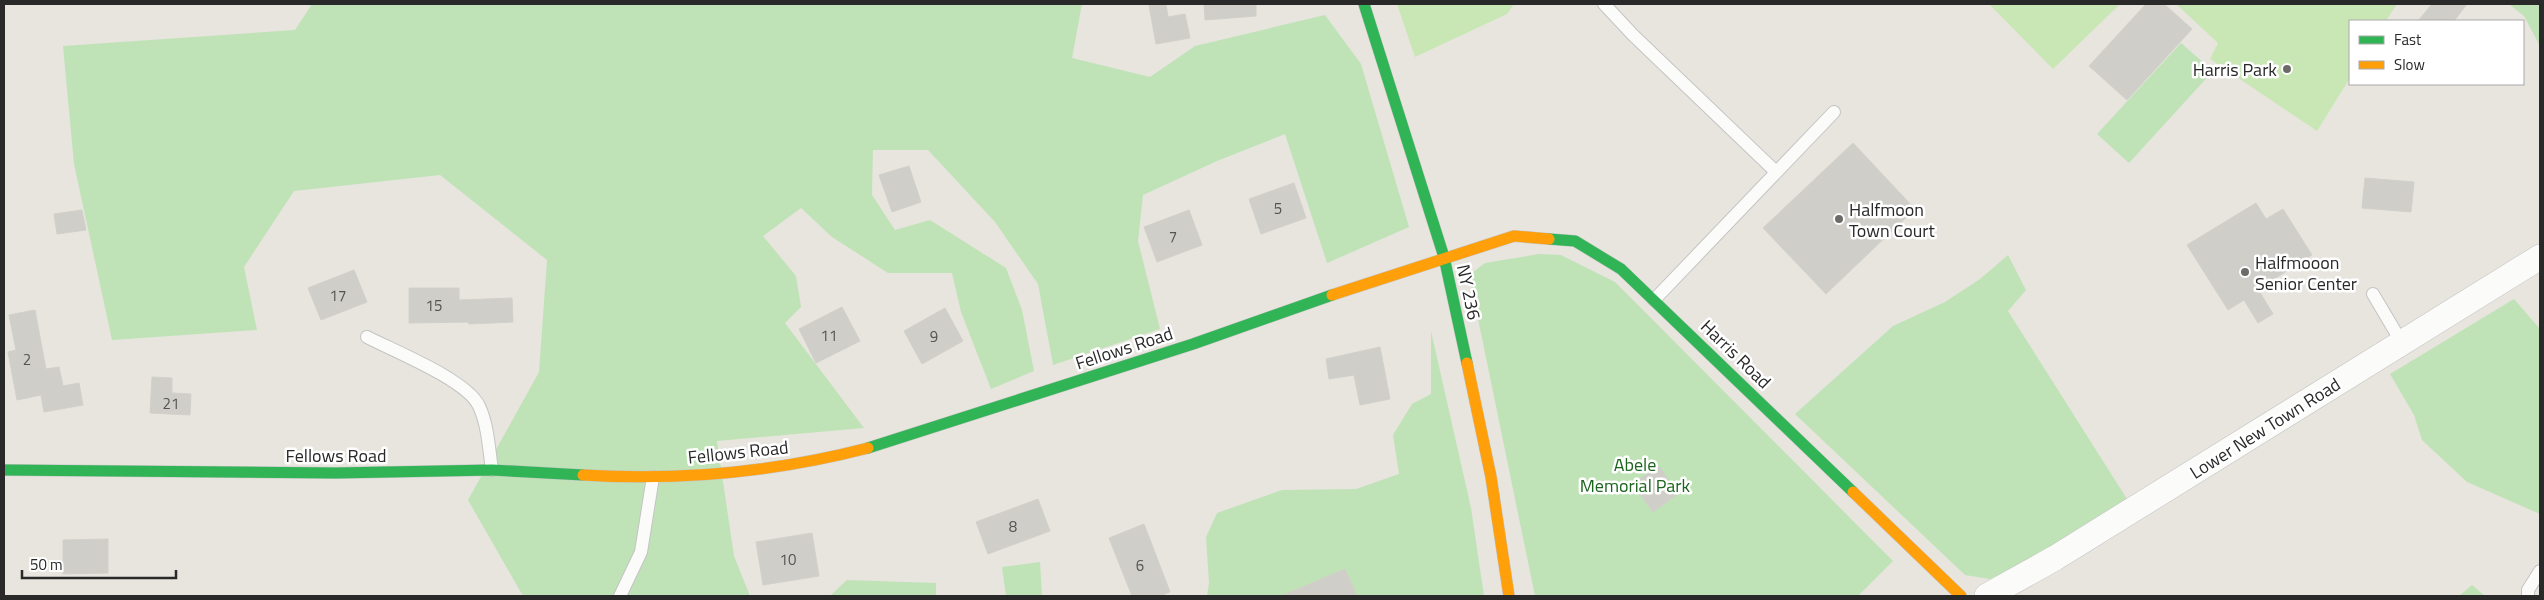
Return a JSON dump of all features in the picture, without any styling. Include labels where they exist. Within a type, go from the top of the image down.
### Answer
[{"type":"street","name":"NY 236","points":[[1364,4],[1444,257],[1491,478],[1509,596]]},
{"type":"street","name":"Harris Road","points":[[1444,257],[1514,236],[1575,241],[1622,269],[1961,596]]},
{"type":"street","name":"Fellows Road","points":[[4,470],[336,473],[492,470],[630,478],[740,472],[823,460],[893,442],[1192,344],[1444,257]]},
{"type":"street","name":"Lower New Town Road","points":[[1987,596],[2055,558],[2540,257]]},
{"type":"lane","points":[[1604,4],[1633,35],[1776,172]]},
{"type":"lane","points":[[1654,300],[1834,112]]},
{"type":"lane","points":[[2373,294],[2402,343]]},
{"type":"lane","points":[[367,337],[465,388],[479,404],[484,417],[492,470]]},
{"type":"lane","points":[[620,596],[641,552],[653,476]]},
{"type":"lane","points":[[2528,596],[2528,590],[2540,571]]},
{"type":"green space","points":[[312,4],[1082,4],[1072,58],[1150,77],[1195,46],[1325,15],[1361,64],[1409,227],[1327,263],[1285,134],[1217,161],[1143,195],[1138,241],[1160,329],[1053,365],[1038,284],[995,222],[928,150],[873,150],[872,195],[895,230],[930,220],[1006,268],[1022,310],[1034,371],[991,389],[961,312],[952,273],[888,273],[832,237],[801,208],[763,236],[796,276],[801,307],[785,323],[864,428],[717,441],[734,556],[750,596],[523,596],[468,500],[539,372],[547,260],[440,175],[294,191],[244,267],[257,330],[112,340],[74,164],[63,46],[295,30]]},
{"type":"green space","points":[[1397,4],[1514,4],[1507,14],[1415,57]]},
{"type":"green space","points":[[1989,4],[2120,4],[2053,69]]},
{"type":"green space","name":"Harris Park","points":[[2176,4],[2397,4],[2387,20],[2349,20],[2349,80],[2317,131],[2210,59],[2218,43]]},
{"type":"green space","points":[[2509,4],[2540,4],[2540,46],[2524,16]]},
{"type":"green space","points":[[2181,43],[2213,71],[2129,163],[2097,134]]},
{"type":"green space","name":"Abele Memorial Park","points":[[1539,254],[1561,255],[1615,282],[1893,561],[1858,596],[1535,596],[1469,275],[1485,263]]},
{"type":"green space","points":[[2008,255],[2026,290],[2008,311],[2127,499],[2018,566],[1990,579],[1965,575],[1795,414],[1893,326],[1945,302],[1980,279]]},
{"type":"green space","points":[[2514,299],[2540,329],[2540,514],[2467,482],[2422,440],[2414,415],[2390,374]]},
{"type":"green space","points":[[1431,331],[1471,508],[1484,596],[1207,596],[1209,583],[1206,537],[1217,513],[1282,490],[1356,489],[1399,474],[1393,435],[1412,404],[1431,394]]},
{"type":"green space","points":[[1040,562],[1042,596],[1006,596],[1002,567]]},
{"type":"green space","points":[[847,580],[936,583],[936,596],[830,596]]},
{"type":"green space","points":[[2472,585],[2485,596],[2459,596]]},
{"type":"building","points":[[1166,4],[1168,17],[1185,14],[1190,38],[1156,44],[1149,5]]},
{"type":"building","points":[[1204,4],[1256,4],[1256,16],[1205,20]]},
{"type":"building","points":[[2146,4],[2164,4],[2192,29],[2127,100],[2089,66]]},
{"type":"building","points":[[2432,4],[2467,4],[2455,20],[2419,20]]},
{"type":"building","name":"Halfmoon Town Court","points":[[1853,143],[1915,209],[1826,294],[1763,228]]},
{"type":"building","points":[[909,166],[921,202],[892,212],[879,175]]},
{"type":"building","points":[[2365,178],[2414,182],[2411,212],[2362,208]]},
{"type":"building","points":[[1294,183],[1306,218],[1261,234],[1249,199]]},
{"type":"building","name":"Halfmooon Senior Center","points":[[2256,203],[2266,219],[2283,209],[2312,255],[2258,289],[2273,314],[2258,323],[2244,300],[2228,310],[2187,245]]},
{"type":"building","points":[[82,210],[86,230],[57,234],[54,214]]},
{"type":"building","points":[[1189,210],[1202,245],[1157,262],[1144,227]]},
{"type":"building","points":[[354,270],[367,302],[321,320],[308,288]]},
{"type":"building","points":[[409,288],[459,288],[459,300],[512,298],[513,322],[469,324],[468,322],[409,323]]},
{"type":"building","points":[[842,307],[860,341],[816,363],[799,329]]},
{"type":"building","points":[[945,308],[963,341],[922,364],[904,331]]},
{"type":"building","points":[[35,310],[46,369],[59,367],[63,386],[79,383],[83,405],[44,412],[41,395],[17,400],[8,352],[16,350],[9,315]]},
{"type":"building","points":[[1380,347],[1390,399],[1360,405],[1354,375],[1329,379],[1326,359]]},
{"type":"building","points":[[152,377],[172,378],[172,393],[191,394],[190,415],[150,413]]},
{"type":"building","points":[[1659,466],[1678,494],[1653,512],[1633,484]]},
{"type":"building","points":[[1038,499],[1050,531],[988,554],[976,522]]},
{"type":"building","points":[[1144,524],[1170,592],[1160,596],[1132,596],[1109,538]]},
{"type":"building","points":[[812,533],[819,576],[763,585],[756,542]]},
{"type":"building","points":[[108,539],[108,573],[63,574],[63,540]]},
{"type":"building","points":[[1345,569],[1357,596],[1281,596]]},
{"type":"traffic: fast","points":[[1364,4],[1444,257],[1467,363]]},
{"type":"traffic: fast","points":[[1549,239],[1575,241],[1621,269],[1853,492]]},
{"type":"traffic: fast","points":[[868,448],[1193,344],[1332,295]]},
{"type":"traffic: fast","points":[[4,470],[336,473],[492,470],[583,475]]},
{"type":"traffic: slow","points":[[1332,295],[1514,236],[1549,239]]},
{"type":"traffic: slow","points":[[1467,363],[1491,477],[1509,596]]},
{"type":"traffic: slow","points":[[583,475],[655,477],[727,473],[798,463],[868,448]]},
{"type":"traffic: slow","points":[[1853,492],[1961,596]]},
{"type":"place","name":"Harris Park","points":[[2287,69]]},
{"type":"place","name":"Halfmoon Town Court","points":[[1839,219]]},
{"type":"place","name":"Halfmooon Senior Center","points":[[2245,272]]}]
